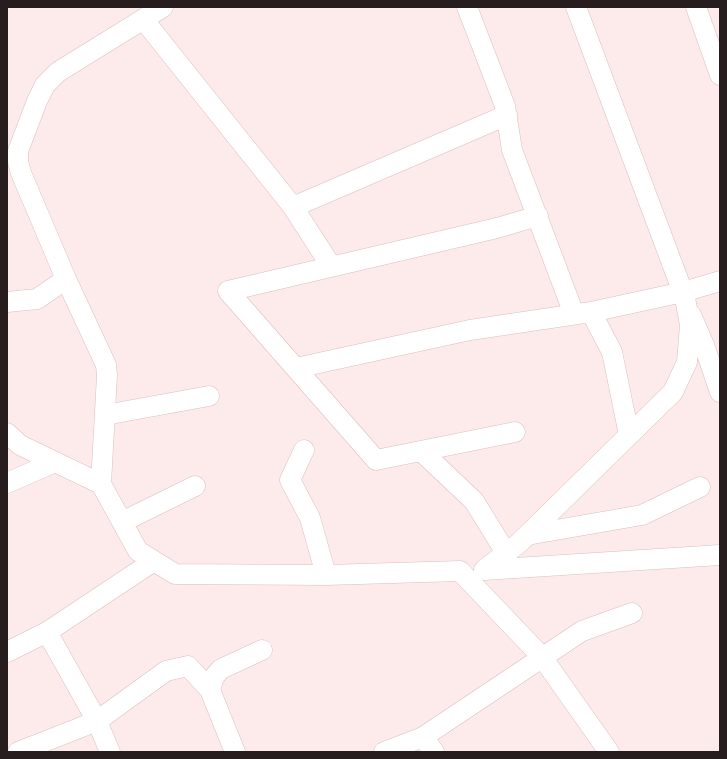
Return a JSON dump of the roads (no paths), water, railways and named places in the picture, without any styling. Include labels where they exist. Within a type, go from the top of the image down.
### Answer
[{"type":"street","points":[[162,7],[58,72],[45,85],[37,101],[12,166],[106,365],[107,375],[101,484],[138,550],[175,574],[326,576],[460,571],[720,555]]},
{"type":"street","points":[[466,7],[505,106],[512,150],[538,216],[583,313],[612,352],[629,435]]},
{"type":"street","points":[[576,7],[683,292],[689,312],[704,345],[720,392]]},
{"type":"street","points":[[696,7],[720,75]]},
{"type":"street","points":[[143,19],[293,207],[331,266]]},
{"type":"street","points":[[293,207],[507,115]]},
{"type":"street","points":[[515,432],[376,460],[228,291],[497,228],[538,216]]},
{"type":"street","points":[[7,302],[37,299],[66,279]]},
{"type":"street","points":[[296,368],[470,330],[583,313],[683,292],[720,281]]},
{"type":"street","points":[[485,569],[527,535],[673,392],[686,362],[689,312]]},
{"type":"street","points":[[105,415],[209,396]]},
{"type":"street","points":[[9,439],[101,484]]},
{"type":"street","points":[[304,450],[290,480],[310,518],[326,576]]},
{"type":"street","points":[[421,451],[474,501],[506,553]]},
{"type":"street","points":[[7,483],[55,462]]},
{"type":"street","points":[[122,522],[195,486]]},
{"type":"street","points":[[527,535],[642,515],[700,487]]},
{"type":"street","points":[[7,652],[47,632],[154,561]]},
{"type":"street","points":[[460,571],[542,657],[609,752]]},
{"type":"street","points":[[384,752],[428,744],[542,657],[582,631],[632,613]]},
{"type":"street","points":[[47,632],[97,721],[110,752]]},
{"type":"street","points":[[210,690],[214,677],[221,669],[262,650]]},
{"type":"street","points":[[18,752],[97,721],[166,671],[188,666],[210,690],[234,752]]}]
